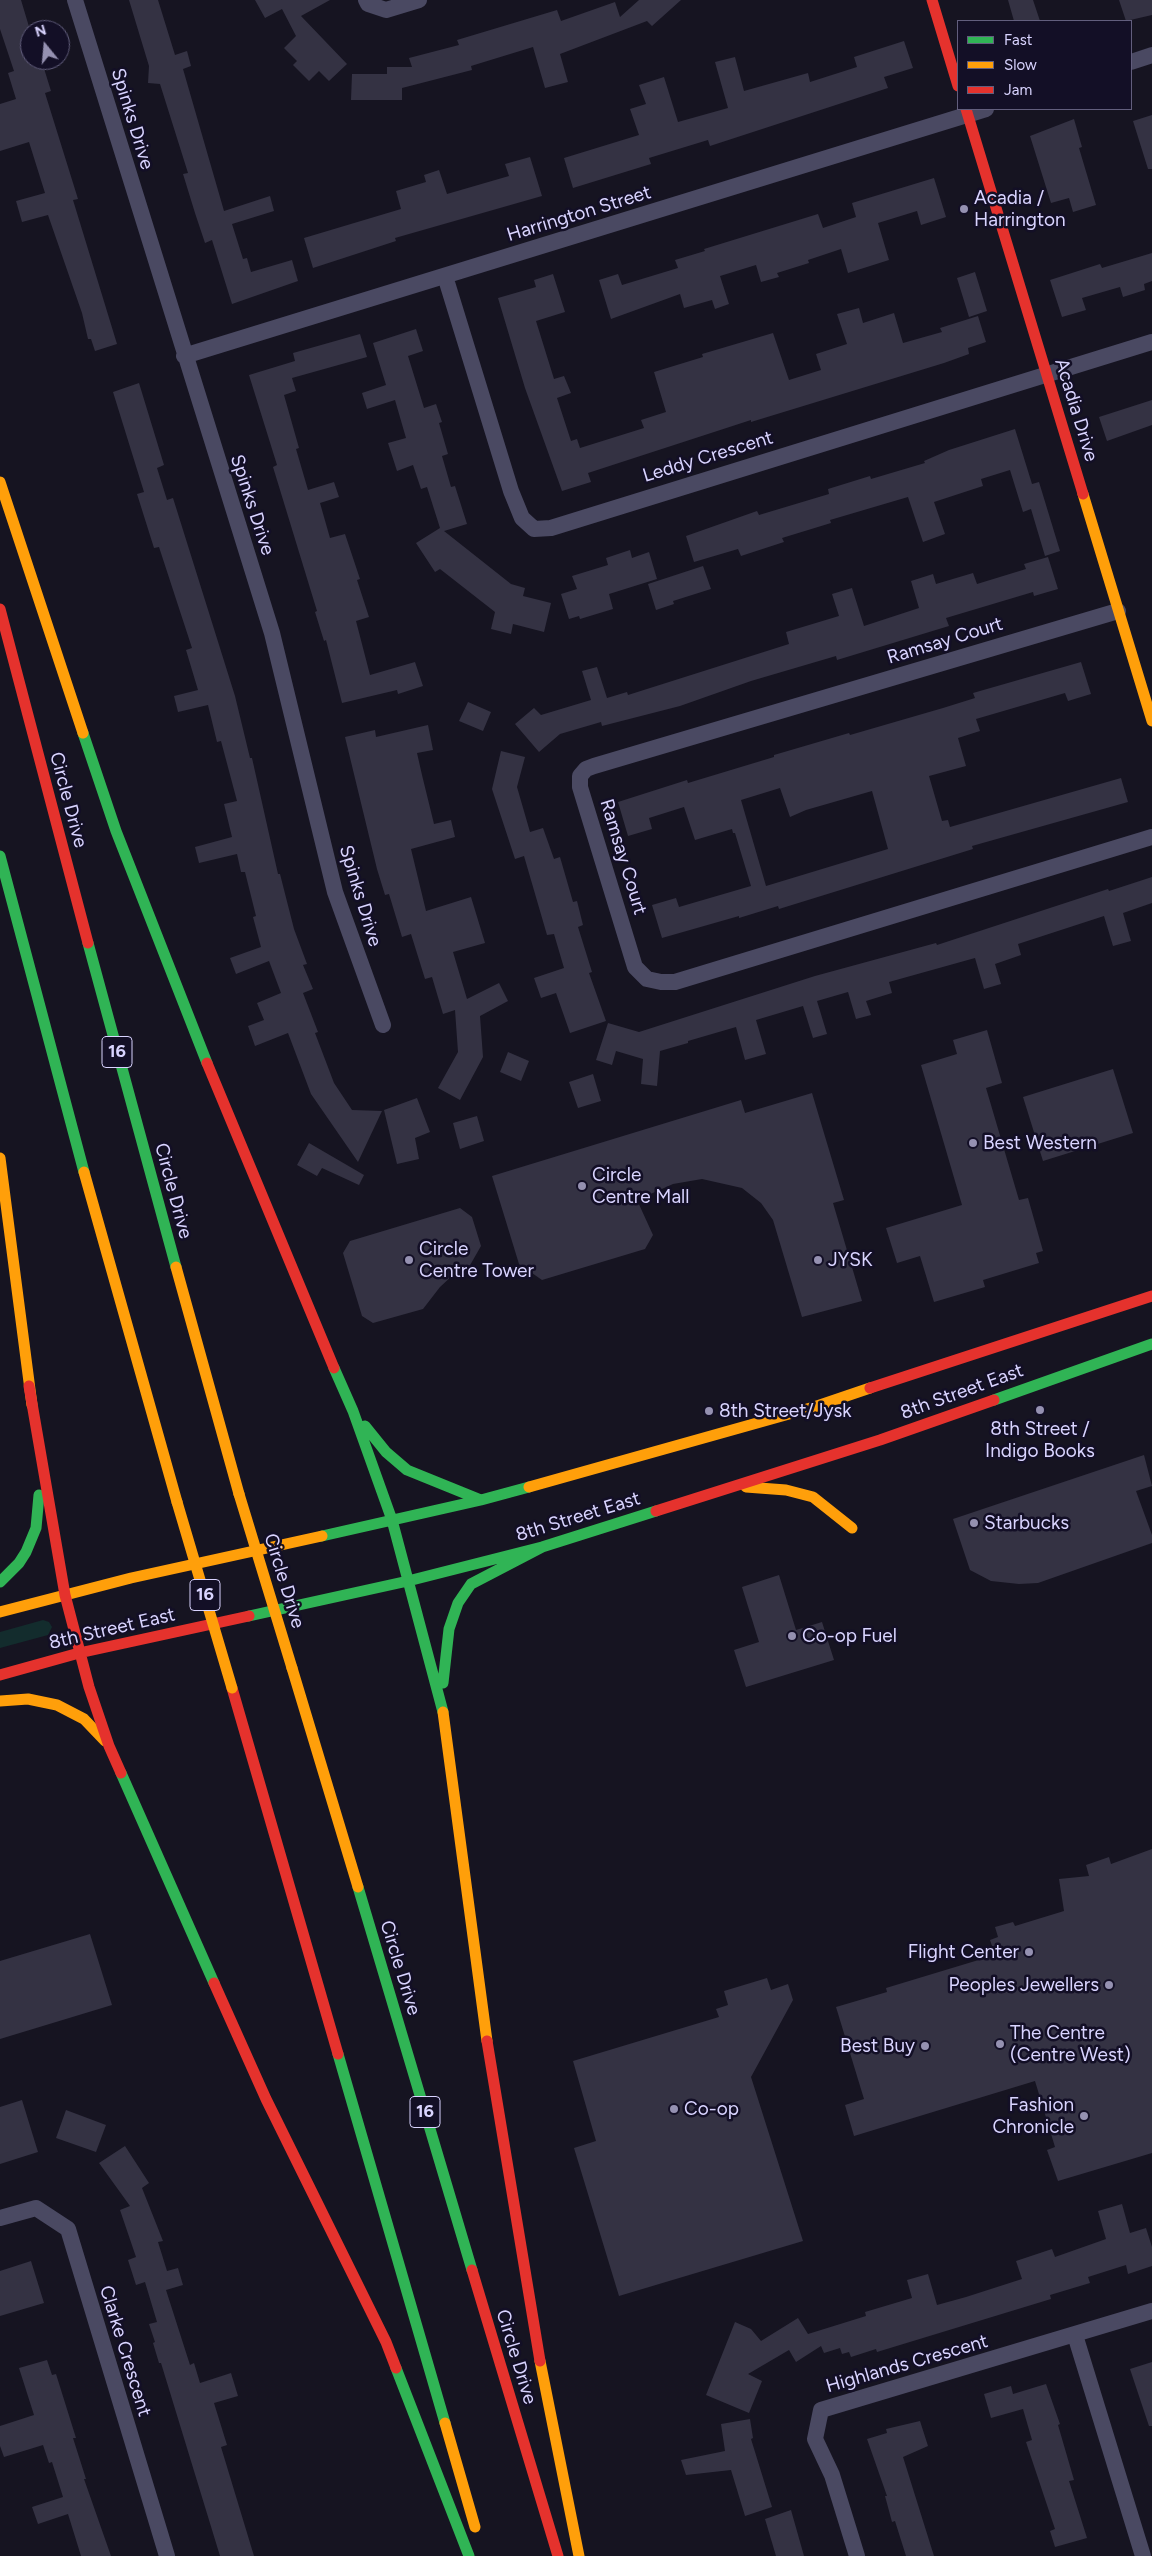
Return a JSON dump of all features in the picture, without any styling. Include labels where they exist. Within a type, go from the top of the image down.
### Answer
[{"type":"main road","points":[[932,0],[957,83]]},
{"type":"main road","name":"Acadia Drive","points":[[966,112],[1152,721]]},
{"type":"main road","points":[[0,482],[116,831],[229,1121],[353,1411],[392,1520],[442,1707],[490,2067],[551,2424],[579,2556]]},
{"type":"main road","name":"Circle Drive","points":[[0,608],[110,1026],[239,1494],[558,2556]]},
{"type":"main road","name":"16","points":[[0,856],[81,1160],[177,1502],[478,2537]]},
{"type":"main road","points":[[0,1158],[40,1479],[36,1528],[20,1563],[0,1582]]},
{"type":"main road","name":"8th Street East","points":[[0,1612],[65,1594],[482,1500],[814,1407],[1152,1296]]},
{"type":"main road","name":"8th Street East","points":[[0,1675],[79,1653],[408,1581],[542,1547],[905,1431],[1152,1344]]},
{"type":"main road","points":[[29,1386],[65,1594],[79,1653],[109,1746],[266,2099],[386,2342],[469,2556]]},
{"type":"main road","points":[[353,1411],[386,1452],[407,1470],[482,1500]]},
{"type":"main road","points":[[737,1486],[786,1490],[813,1497],[852,1528]]},
{"type":"main road","points":[[442,1707],[445,1649],[458,1603],[471,1584],[542,1547]]},
{"type":"main road","points":[[0,1701],[28,1699],[57,1705],[95,1728],[109,1746]]},
{"type":"street","name":"Spinks Drive","points":[[75,0],[184,356],[272,633],[335,892],[383,1025]]},
{"type":"street","points":[[366,0],[368,4],[386,10],[420,0]]},
{"type":"street","points":[[1132,62],[1152,55]]},
{"type":"street","name":"Harrington Street","points":[[184,356],[966,112],[979,110]]},
{"type":"street","name":"Leddy Crescent","points":[[445,276],[514,498],[522,518],[534,529],[551,528],[1152,342]]},
{"type":"street","name":"Ramsay Court","points":[[1118,610],[594,766],[586,769],[580,776],[580,787],[635,967],[647,979],[661,982],[675,982],[1152,837]]},
{"type":"street","name":"Clarke Crescent","points":[[0,2218],[36,2208],[68,2229],[167,2556]]},
{"type":"street","name":"Highlands Crescent","points":[[857,2556],[832,2475],[814,2439],[821,2410],[1152,2311]]},
{"type":"street","points":[[1075,2335],[1143,2556]]},
{"type":"green space","points":[[43,1620],[49,1622],[52,1627],[48,1635],[0,1648],[0,1632]]},
{"type":"building","points":[[0,0],[21,0],[27,20],[20,20],[20,70],[44,70],[51,91],[45,93],[78,199],[73,200],[117,344],[95,351],[91,339],[88,339],[82,313],[48,215],[22,222],[16,201],[45,193],[29,142],[0,151],[0,104],[16,99],[8,73],[14,71],[0,29]]},
{"type":"building","points":[[129,0],[158,0],[175,55],[187,51],[191,66],[183,69],[224,211],[270,196],[274,211],[232,224],[243,259],[247,258],[251,272],[292,260],[298,281],[232,304],[212,240],[205,243],[195,213],[183,174],[188,173],[160,84],[148,83],[149,66]]},
{"type":"building","points":[[255,0],[330,0],[301,16],[347,64],[329,81],[319,71],[309,81],[293,65],[297,61],[284,48],[296,36],[282,9],[265,18]]},
{"type":"building","points":[[639,0],[681,0],[652,26],[647,21],[560,54],[568,82],[545,88],[533,47],[471,66],[472,70],[402,88],[402,100],[351,100],[352,74],[387,74],[387,67],[412,67],[409,58],[459,45],[457,40],[557,10],[561,21],[615,2],[620,17]]},
{"type":"building","points":[[1008,0],[1033,0],[1040,20],[1014,20]]},
{"type":"building","points":[[1119,0],[1152,0],[1152,15],[1126,20]]},
{"type":"building","points":[[904,41],[913,68],[884,77],[888,88],[710,146],[708,140],[649,158],[651,164],[573,188],[564,158],[639,135],[630,109],[646,104],[639,85],[664,77],[678,122],[728,108],[715,62],[735,57],[744,91],[808,73],[810,82],[857,67],[854,57]]},
{"type":"building","points":[[1152,115],[1152,169],[1148,169],[1133,121]]},
{"type":"building","points":[[1074,119],[1082,147],[1079,148],[1096,205],[1073,212],[1069,198],[1051,203],[1030,136]]},
{"type":"building","points":[[530,157],[542,196],[395,238],[396,241],[313,268],[304,238],[401,209],[396,191],[426,182],[424,175],[439,170],[447,194],[509,176],[505,164]]},
{"type":"building","points":[[934,178],[946,217],[921,225],[917,211],[878,223],[889,260],[848,273],[841,249],[808,260],[809,263],[777,273],[779,277],[761,282],[756,265],[720,276],[729,304],[715,309],[712,300],[684,308],[680,294],[611,319],[599,280],[618,274],[622,285],[678,268],[675,260],[705,251],[704,249],[818,214],[823,228],[856,217],[852,203]]},
{"type":"building","points":[[1152,253],[1152,281],[1144,284],[1145,290],[1123,297],[1120,287],[1082,298],[1086,310],[1062,317],[1050,280],[1100,264],[1102,268]]},
{"type":"building","points":[[975,272],[987,311],[969,317],[957,278]]},
{"type":"building","points":[[553,274],[565,312],[536,321],[554,379],[564,376],[571,393],[557,398],[571,441],[577,439],[580,448],[644,428],[641,420],[666,412],[654,372],[703,357],[702,354],[773,333],[789,380],[821,370],[816,354],[847,344],[837,314],[859,308],[863,323],[894,313],[903,343],[942,332],[940,328],[978,316],[986,342],[968,348],[969,354],[944,363],[751,422],[751,420],[588,473],[591,482],[562,491],[525,388],[498,298],[536,287],[534,280]]},
{"type":"building","points":[[416,329],[423,351],[408,356],[424,408],[436,404],[442,422],[439,423],[448,454],[442,456],[451,487],[455,486],[467,524],[444,531],[511,584],[525,588],[523,596],[551,603],[544,632],[513,624],[511,634],[491,629],[495,612],[440,569],[435,572],[416,543],[440,528],[427,487],[421,489],[413,465],[397,471],[388,443],[406,438],[395,400],[367,409],[362,393],[386,385],[373,343]]},
{"type":"building","points":[[360,334],[367,357],[292,378],[296,391],[284,395],[299,448],[296,449],[308,490],[334,482],[339,497],[320,503],[330,538],[345,534],[360,579],[357,580],[369,617],[356,621],[370,675],[415,662],[423,686],[398,694],[397,690],[342,703],[326,640],[324,641],[315,612],[317,611],[273,467],[277,465],[249,375],[295,361],[293,353]]},
{"type":"building","points":[[139,383],[164,465],[157,468],[167,500],[173,498],[235,696],[250,758],[252,758],[278,874],[280,874],[294,929],[307,964],[303,965],[313,989],[303,993],[318,1032],[315,1033],[334,1083],[352,1110],[382,1111],[358,1162],[311,1094],[288,1033],[255,1046],[248,1026],[264,1020],[257,1003],[281,993],[269,961],[236,974],[230,958],[261,947],[253,917],[256,916],[245,872],[241,872],[237,854],[199,863],[195,847],[232,837],[224,804],[237,801],[221,741],[217,742],[208,705],[178,712],[174,696],[198,690],[186,650],[192,648],[159,547],[154,548],[137,494],[144,492],[113,392]]},
{"type":"building","points":[[1152,400],[1152,425],[1107,441],[1099,417]]},
{"type":"building","points":[[1015,429],[1032,484],[1039,482],[1060,551],[1045,556],[1031,509],[1023,512],[1010,470],[981,479],[983,486],[934,502],[945,534],[923,542],[908,497],[830,520],[831,523],[782,538],[784,542],[741,556],[738,549],[694,562],[686,536],[757,511],[759,515],[829,494],[828,489],[870,476],[871,479],[925,463],[924,461],[949,450]]},
{"type":"building","points":[[630,550],[632,558],[649,552],[657,579],[609,594],[613,609],[580,619],[579,616],[569,619],[561,594],[577,589],[572,576],[608,565],[606,558]]},
{"type":"building","points":[[1048,557],[1058,589],[1034,596],[1033,592],[946,618],[949,626],[837,660],[836,656],[751,681],[680,706],[602,726],[601,722],[560,734],[539,752],[515,724],[534,708],[541,715],[591,700],[582,671],[597,667],[607,698],[627,692],[628,695],[789,644],[786,632],[839,616],[832,594],[852,588],[864,626],[919,608],[911,581],[933,574],[936,584],[973,573],[977,584],[1026,569],[1024,564]]},
{"type":"building","points":[[703,566],[711,589],[673,601],[674,604],[656,610],[648,584]]},
{"type":"building","points":[[1081,662],[1091,694],[1068,701],[1065,693],[976,719],[980,731],[958,738],[966,766],[929,776],[942,821],[948,820],[950,827],[1121,778],[1128,802],[972,846],[973,849],[779,909],[778,906],[662,938],[652,905],[676,898],[679,907],[751,886],[735,833],[733,833],[732,829],[695,840],[684,807],[649,818],[652,829],[628,836],[618,802],[687,780],[688,783],[849,733],[850,735],[943,708],[975,698],[973,693]],"holes":[[[780,788],[790,817],[806,810],[872,791],[888,849],[766,886],[741,800]]]},
{"type":"building","points":[[468,702],[491,712],[483,731],[459,721]]},
{"type":"building","points":[[428,725],[433,750],[417,753],[422,775],[434,824],[451,820],[455,837],[411,849],[426,911],[471,897],[485,943],[453,952],[467,999],[499,983],[508,1001],[480,1016],[483,1057],[460,1100],[438,1088],[458,1052],[455,1010],[443,1014],[432,977],[425,979],[411,934],[402,937],[389,894],[385,895],[345,737],[375,730],[376,737]]},
{"type":"building","points":[[501,751],[525,757],[517,787],[530,832],[543,828],[554,859],[560,857],[573,902],[577,901],[583,925],[578,927],[592,972],[589,973],[606,1021],[570,1033],[556,993],[541,998],[534,978],[564,968],[554,934],[547,935],[524,856],[515,859],[492,789]]},
{"type":"building","points":[[1152,877],[1152,903],[1123,913],[1131,941],[1113,946],[1104,916],[1018,944],[1021,955],[995,964],[1001,984],[984,989],[975,958],[889,982],[892,993],[866,1001],[871,1015],[856,1019],[848,992],[817,1001],[827,1034],[813,1038],[803,1006],[756,1020],[766,1054],[745,1060],[736,1027],[688,1041],[688,1043],[660,1051],[657,1086],[641,1084],[643,1059],[616,1051],[612,1065],[596,1060],[608,1023],[639,1032],[815,976],[936,943],[937,945],[1108,889],[1109,891]]},
{"type":"building","name":"Best Western","points":[[987,1030],[1002,1083],[986,1088],[1019,1200],[1028,1198],[1043,1251],[1036,1253],[1039,1263],[983,1280],[985,1287],[934,1302],[920,1256],[897,1263],[886,1228],[962,1205],[921,1065],[957,1054],[953,1040]]},
{"type":"building","points":[[508,1052],[529,1061],[521,1081],[500,1072]]},
{"type":"building","points":[[1113,1069],[1133,1133],[1043,1161],[1023,1097]]},
{"type":"building","points":[[593,1074],[601,1101],[578,1108],[569,1082]]},
{"type":"building","name":"Circle Centre Mall","points":[[812,1093],[844,1200],[833,1203],[862,1301],[802,1317],[773,1220],[761,1203],[742,1188],[702,1179],[673,1184],[637,1200],[653,1235],[645,1249],[542,1280],[519,1264],[492,1176],[741,1100],[745,1113]]},
{"type":"building","points":[[417,1098],[430,1132],[415,1138],[419,1159],[397,1164],[384,1110]]},
{"type":"building","points":[[477,1116],[484,1141],[460,1149],[453,1123]]},
{"type":"building","points":[[309,1143],[364,1175],[359,1185],[322,1168],[317,1176],[297,1165]]},
{"type":"building","name":"Circle Centre Tower","points":[[460,1208],[472,1217],[481,1246],[469,1267],[453,1275],[440,1287],[423,1309],[373,1323],[362,1316],[343,1253],[350,1241]]},
{"type":"building","points":[[1144,1455],[1152,1486],[1136,1491],[1152,1535],[1152,1543],[1038,1583],[1019,1584],[991,1581],[970,1570],[953,1519]]},
{"type":"building","name":"Co-op Fuel","points":[[779,1575],[796,1630],[822,1622],[834,1660],[746,1687],[734,1650],[759,1642],[742,1587]]},
{"type":"building","name":"The Centre (Centre West)","points":[[1152,1849],[1152,2153],[1058,2181],[1047,2150],[1055,2147],[1035,2081],[854,2136],[845,2105],[864,2099],[836,2007],[887,1992],[886,1988],[995,1955],[990,1940],[998,1937],[995,1927],[1013,1922],[1015,1926],[1064,1911],[1059,1879],[1089,1876],[1086,1865],[1109,1857],[1111,1864]]},
{"type":"building","points":[[90,1934],[112,2005],[0,2039],[0,1961]]},
{"type":"building","name":"Co-op","points":[[767,1978],[771,1990],[788,1984],[793,2000],[751,2077],[803,2241],[619,2296],[574,2148],[596,2141],[573,2061],[719,2017],[716,2009],[728,2005],[724,1991]]},
{"type":"building","points":[[22,2100],[38,2152],[0,2164],[0,2107]]},
{"type":"building","points":[[66,2110],[106,2125],[96,2152],[56,2138]]},
{"type":"building","points":[[125,2146],[149,2183],[142,2188],[163,2241],[158,2242],[167,2271],[178,2268],[183,2285],[166,2290],[190,2365],[194,2363],[200,2383],[231,2373],[238,2396],[214,2403],[227,2445],[221,2447],[254,2556],[220,2556],[161,2363],[159,2363],[149,2324],[157,2322],[145,2282],[136,2285],[128,2260],[136,2257],[120,2210],[130,2206],[99,2163]]},
{"type":"building","points":[[1122,2204],[1130,2233],[1146,2228],[1152,2247],[1152,2266],[1128,2274],[1126,2265],[1088,2277],[1090,2283],[1050,2295],[1051,2299],[877,2352],[876,2349],[851,2357],[849,2352],[842,2354],[840,2348],[824,2353],[821,2346],[796,2362],[789,2350],[748,2374],[762,2381],[749,2413],[706,2395],[735,2322],[751,2329],[761,2341],[798,2318],[808,2334],[866,2316],[865,2312],[912,2298],[907,2280],[928,2274],[937,2305],[966,2297],[1022,2279],[1016,2261],[1052,2249],[1055,2257],[1106,2239],[1098,2211]]},
{"type":"building","points":[[31,2261],[44,2303],[0,2316],[0,2271]]},
{"type":"building","points":[[47,2360],[52,2375],[56,2374],[76,2438],[73,2438],[86,2479],[84,2479],[111,2556],[81,2556],[68,2514],[38,2524],[32,2507],[63,2497],[52,2462],[49,2463],[43,2445],[4,2457],[0,2446],[0,2426],[34,2415],[19,2368]]},
{"type":"building","points":[[1152,2362],[1152,2426],[1149,2426],[1130,2369]]},
{"type":"building","points":[[1046,2384],[1060,2424],[1058,2425],[1074,2480],[1069,2481],[1087,2538],[1055,2547],[1050,2531],[1055,2529],[1026,2442],[1032,2440],[1023,2409],[991,2418],[984,2394],[1011,2386],[1013,2394]]},
{"type":"building","points":[[750,2419],[753,2438],[751,2439],[772,2507],[745,2516],[731,2470],[686,2475],[681,2460],[725,2451],[721,2424]]},
{"type":"building","points":[[920,2421],[928,2446],[903,2457],[934,2556],[906,2556],[895,2521],[892,2522],[885,2496],[887,2496],[867,2439],[887,2433],[886,2429]]},
{"type":"building","points":[[791,2510],[804,2556],[776,2556],[765,2519]]},
{"type":"traffic: fast","points":[[83,733],[116,831],[207,1063]]},
{"type":"traffic: fast","points":[[0,856],[84,1172]]},
{"type":"traffic: fast","points":[[88,943],[176,1267]]},
{"type":"traffic: fast","points":[[994,1400],[1152,1344]]},
{"type":"traffic: fast","points":[[334,1368],[353,1411],[392,1520],[443,1712]]},
{"type":"traffic: fast","points":[[365,1426],[386,1452],[407,1470],[481,1500]]},
{"type":"traffic: fast","points":[[322,1536],[481,1500],[529,1487]]},
{"type":"traffic: fast","points":[[0,1582],[19,1563],[26,1552],[36,1528],[39,1495]]},
{"type":"traffic: fast","points":[[249,1616],[408,1581],[542,1547],[656,1511]]},
{"type":"traffic: fast","points":[[443,1683],[449,1629],[458,1603],[471,1584],[542,1547]]},
{"type":"traffic: fast","points":[[121,1773],[214,1983]]},
{"type":"traffic: fast","points":[[358,1887],[472,2270]]},
{"type":"traffic: fast","points":[[338,2054],[445,2423]]},
{"type":"traffic: fast","points":[[396,2368],[469,2556]]},
{"type":"traffic: slow","points":[[0,482],[83,733]]},
{"type":"traffic: slow","points":[[1083,494],[1152,721]]},
{"type":"traffic: slow","points":[[0,1158],[32,1405]]},
{"type":"traffic: slow","points":[[84,1172],[177,1502]]},
{"type":"traffic: slow","points":[[176,1267],[239,1494]]},
{"type":"traffic: slow","points":[[529,1487],[814,1407],[870,1388]]},
{"type":"traffic: slow","points":[[746,1487],[786,1490],[813,1497],[852,1528]]},
{"type":"traffic: slow","points":[[239,1494],[292,1668]]},
{"type":"traffic: slow","points":[[177,1502],[232,1688]]},
{"type":"traffic: slow","points":[[0,1612],[131,1578],[322,1536]]},
{"type":"traffic: slow","points":[[292,1668],[358,1887]]},
{"type":"traffic: slow","points":[[0,1701],[28,1699],[57,1705],[84,1719],[105,1741]]},
{"type":"traffic: slow","points":[[443,1712],[487,2041]]},
{"type":"traffic: slow","points":[[540,2361],[579,2556]]},
{"type":"traffic: slow","points":[[445,2423],[475,2527]]},
{"type":"traffic: jam","points":[[932,0],[957,83]]},
{"type":"traffic: jam","points":[[966,110],[1083,494]]},
{"type":"traffic: jam","points":[[0,609],[88,943]]},
{"type":"traffic: jam","points":[[207,1063],[334,1368]]},
{"type":"traffic: jam","points":[[870,1388],[1152,1296]]},
{"type":"traffic: jam","points":[[29,1386],[65,1595],[89,1687],[109,1746],[121,1773]]},
{"type":"traffic: jam","points":[[656,1511],[880,1440],[994,1400]]},
{"type":"traffic: jam","points":[[0,1675],[79,1653],[249,1616]]},
{"type":"traffic: jam","points":[[232,1688],[338,2054]]},
{"type":"traffic: jam","points":[[214,1983],[266,2099],[386,2342],[396,2368]]},
{"type":"traffic: jam","points":[[487,2041],[540,2361]]},
{"type":"traffic: jam","points":[[472,2270],[558,2556]]},
{"type":"place","name":"Acadia / Harrington","points":[[964,209]]},
{"type":"place","name":"Best Western","points":[[973,1143]]},
{"type":"place","name":"Circle Centre Mall","points":[[582,1186]]},
{"type":"place","name":"Circle Centre Tower","points":[[409,1260]]},
{"type":"place","name":"JYSK","points":[[818,1260]]},
{"type":"place","name":"8th Street / Indigo Books","points":[[1040,1410]]},
{"type":"place","name":"8th Street/Jysk","points":[[709,1411]]},
{"type":"place","name":"Starbucks","points":[[974,1523]]},
{"type":"place","name":"Co-op Fuel","points":[[792,1636]]},
{"type":"place","name":"Flight Center","points":[[1029,1952]]},
{"type":"place","name":"Peoples Jewellers","points":[[1109,1985]]},
{"type":"place","name":"The Centre (Centre West)","points":[[1000,2044]]},
{"type":"place","name":"Best Buy","points":[[925,2046]]},
{"type":"place","name":"Co-op","points":[[674,2109]]},
{"type":"place","name":"Fashion Chronicle","points":[[1084,2116]]}]
